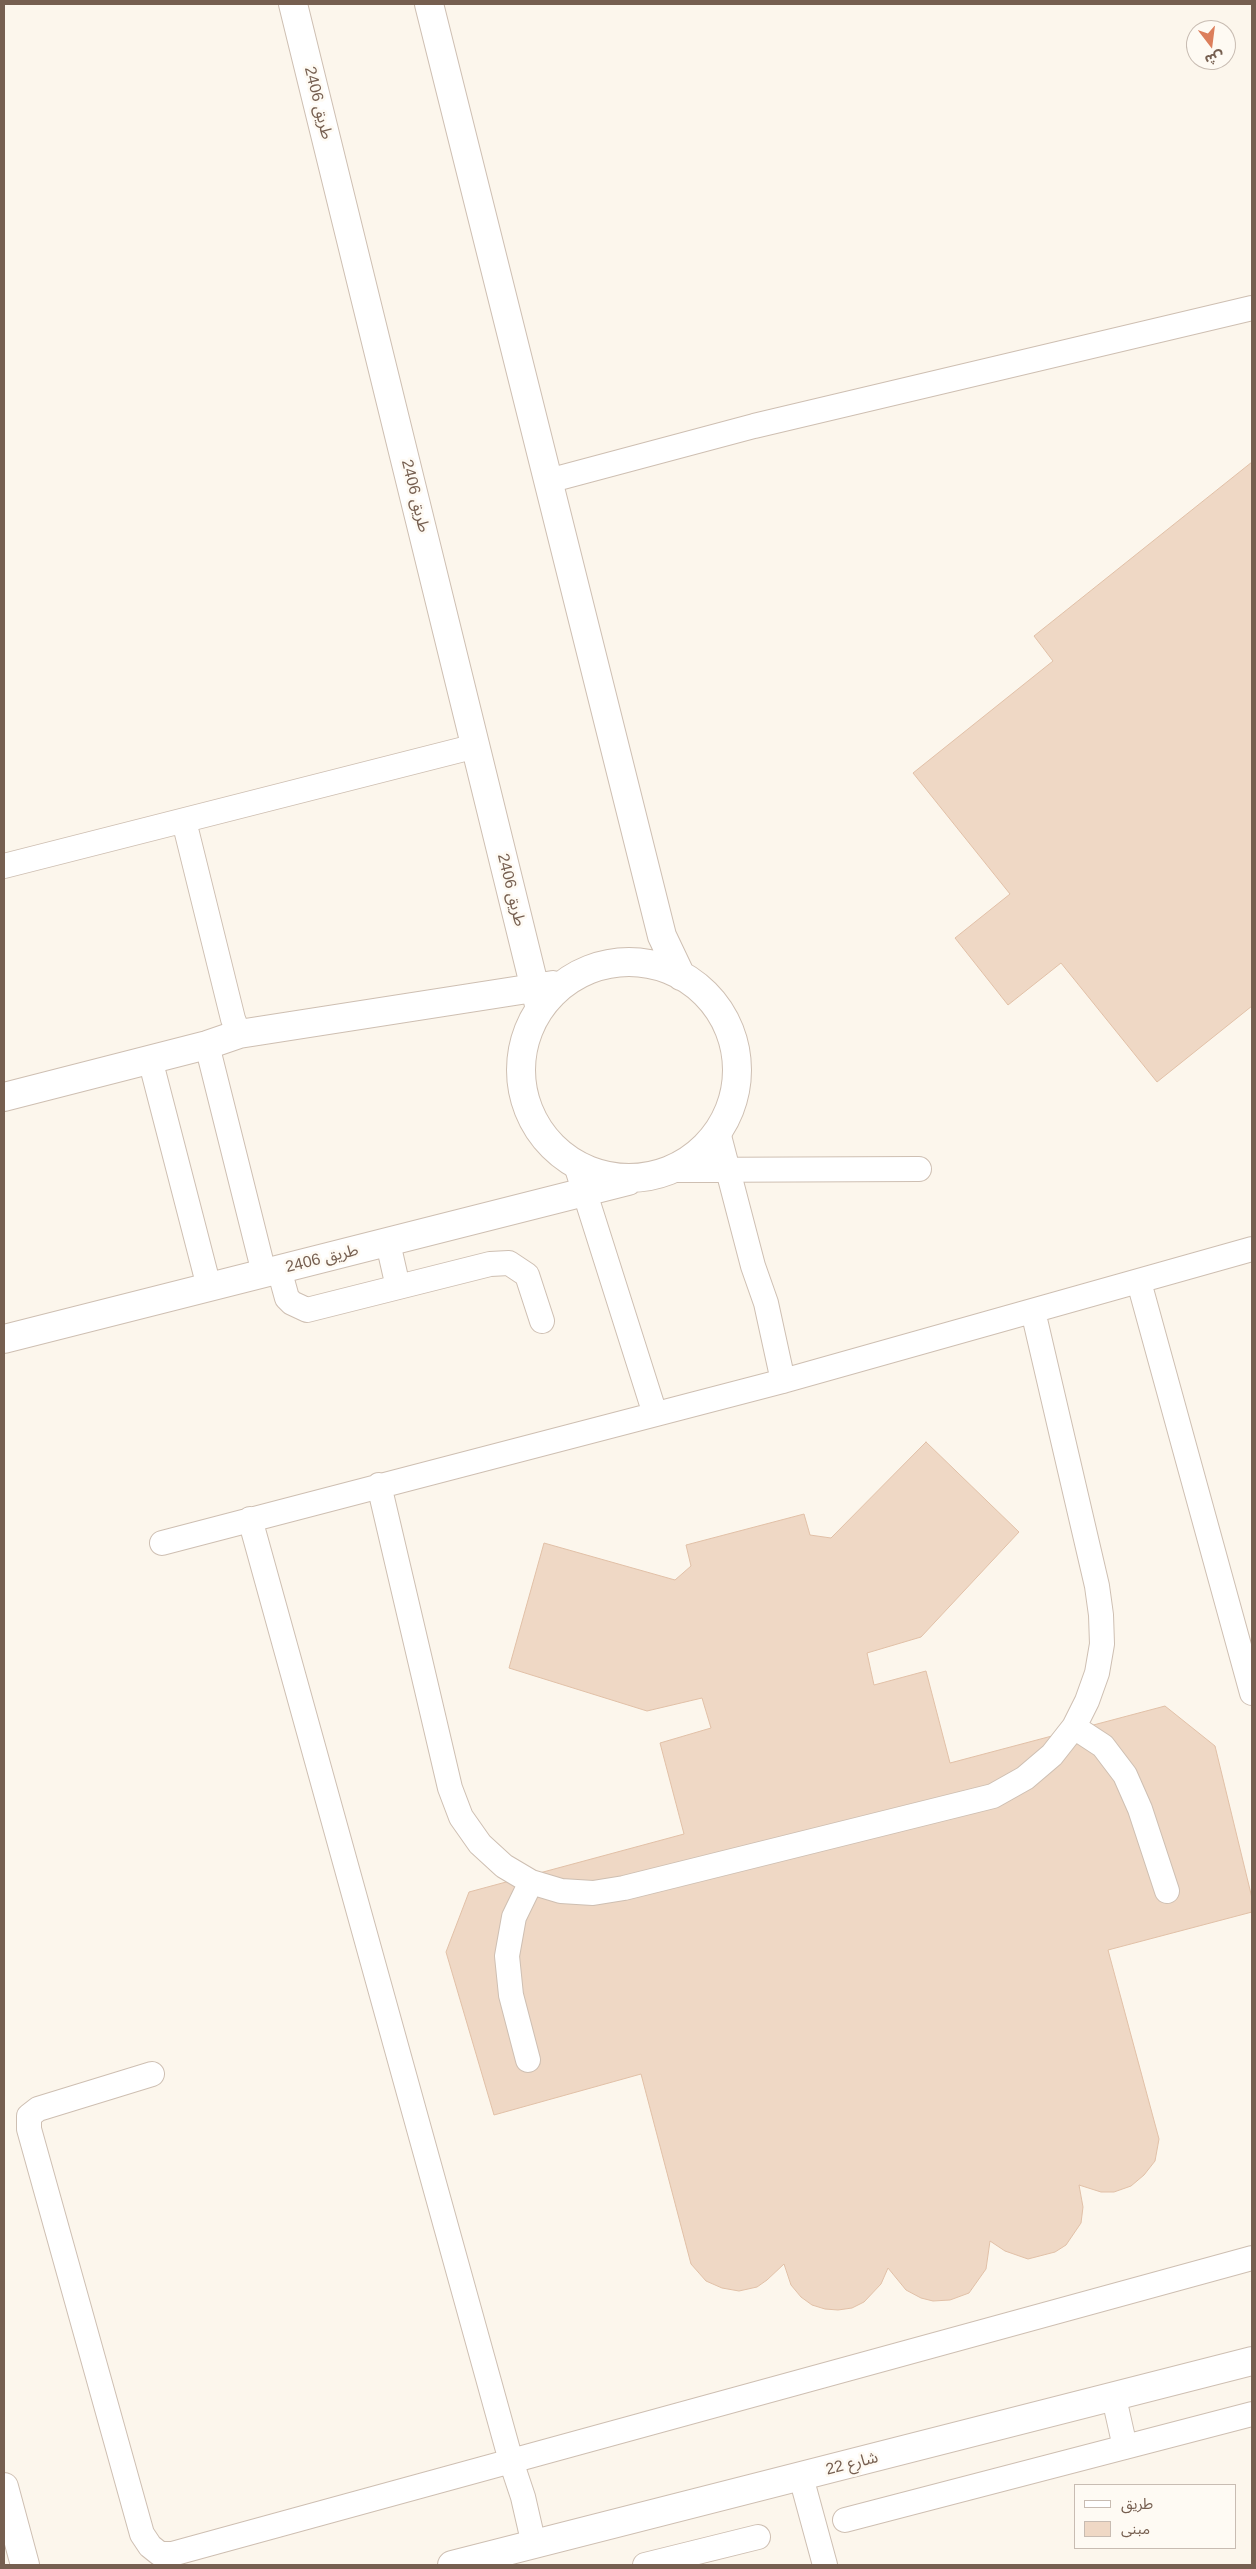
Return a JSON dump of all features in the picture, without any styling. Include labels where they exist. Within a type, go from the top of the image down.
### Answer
[{"type":"street","name":"طريق 2406","points":[[293,4],[537,999]]},
{"type":"street","points":[[429,4],[662,936],[681,976]]},
{"type":"street","points":[[4,1097],[207,1045],[239,1034],[537,999],[594,968],[623,962],[653,964],[681,976]]},
{"type":"street","name":"طريق 2406","points":[[4,1339],[670,1170],[697,1154],[718,1132],[734,1099],[737,1063],[729,1028],[710,998],[681,976]]},
{"type":"street","points":[[537,999],[520,1065],[523,1095],[534,1123],[552,1147],[576,1165],[607,1176],[640,1178]]},
{"type":"street","name":"شارع 22","points":[[452,2565],[1114,2398],[1252,2361]]},
{"type":"street","points":[[4,2487],[25,2565]]},
{"type":"lane","points":[[548,481],[764,424],[1252,308]]},
{"type":"lane","points":[[4,866],[476,746]]},
{"type":"lane","points":[[184,820],[233,1019],[239,1034]]},
{"type":"lane","points":[[207,1045],[271,1271],[287,1298],[298,1307],[307,1310],[490,1264],[509,1263],[527,1275],[542,1321]]},
{"type":"lane","points":[[150,1059],[209,1288]]},
{"type":"lane","points":[[718,1132],[753,1266],[766,1303],[783,1381]]},
{"type":"lane","points":[[576,1165],[654,1414]]},
{"type":"lane","points":[[670,1170],[919,1169]]},
{"type":"lane","points":[[388,1243],[398,1287]]},
{"type":"lane","points":[[162,1543],[783,1381],[1252,1249]]},
{"type":"lane","points":[[1139,1282],[1252,1693]]},
{"type":"lane","points":[[379,1485],[450,1788],[461,1817],[480,1844],[504,1866],[532,1882],[561,1891],[592,1893],[624,1888],[993,1796],[1025,1778],[1052,1755],[1074,1726],[1088,1701],[1097,1673],[1102,1644],[1097,1586],[1033,1311]]},
{"type":"lane","points":[[250,1519],[511,2461],[523,2497],[534,2545]]},
{"type":"lane","points":[[1074,1726],[1103,1746],[1125,1775],[1140,1809],[1166,1891]]},
{"type":"lane","points":[[528,2060],[511,1995],[507,1956],[514,1917],[532,1882]]},
{"type":"lane","points":[[152,2074],[38,2109],[29,2116],[30,2129],[142,2534],[150,2546],[160,2554],[172,2554],[1252,2258]]},
{"type":"lane","points":[[1114,2398],[1125,2447]]},
{"type":"lane","points":[[845,2520],[1252,2414]]},
{"type":"lane","points":[[801,2477],[825,2565]]},
{"type":"lane","points":[[645,2565],[758,2536]]},
{"type":"building","points":[[1252,462],[1252,1006],[1157,1082],[1061,963],[1008,1005],[955,938],[1010,894],[913,773],[1053,661],[1034,636]]},
{"type":"building","points":[[926,1442],[1019,1532],[921,1637],[867,1653],[874,1685],[926,1671],[950,1763],[1165,1706],[1215,1746],[1252,1898],[1252,1912],[1108,1950],[1159,2139],[1155,2161],[1144,2175],[1131,2186],[1114,2192],[1101,2192],[1079,2185],[1083,2207],[1081,2223],[1066,2245],[1055,2252],[1028,2259],[1005,2251],[990,2241],[986,2269],[969,2293],[950,2300],[933,2301],[921,2298],[906,2290],[888,2268],[881,2284],[864,2302],[852,2308],[825,2309],[812,2305],[801,2297],[791,2285],[784,2264],[757,2287],[739,2291],[722,2288],[706,2281],[691,2264],[641,2074],[494,2115],[446,1952],[469,1892],[684,1834],[660,1743],[711,1728],[702,1698],[647,1711],[509,1668],[544,1543],[675,1580],[691,1566],[686,1545],[804,1514],[810,1535],[831,1538]]}]
